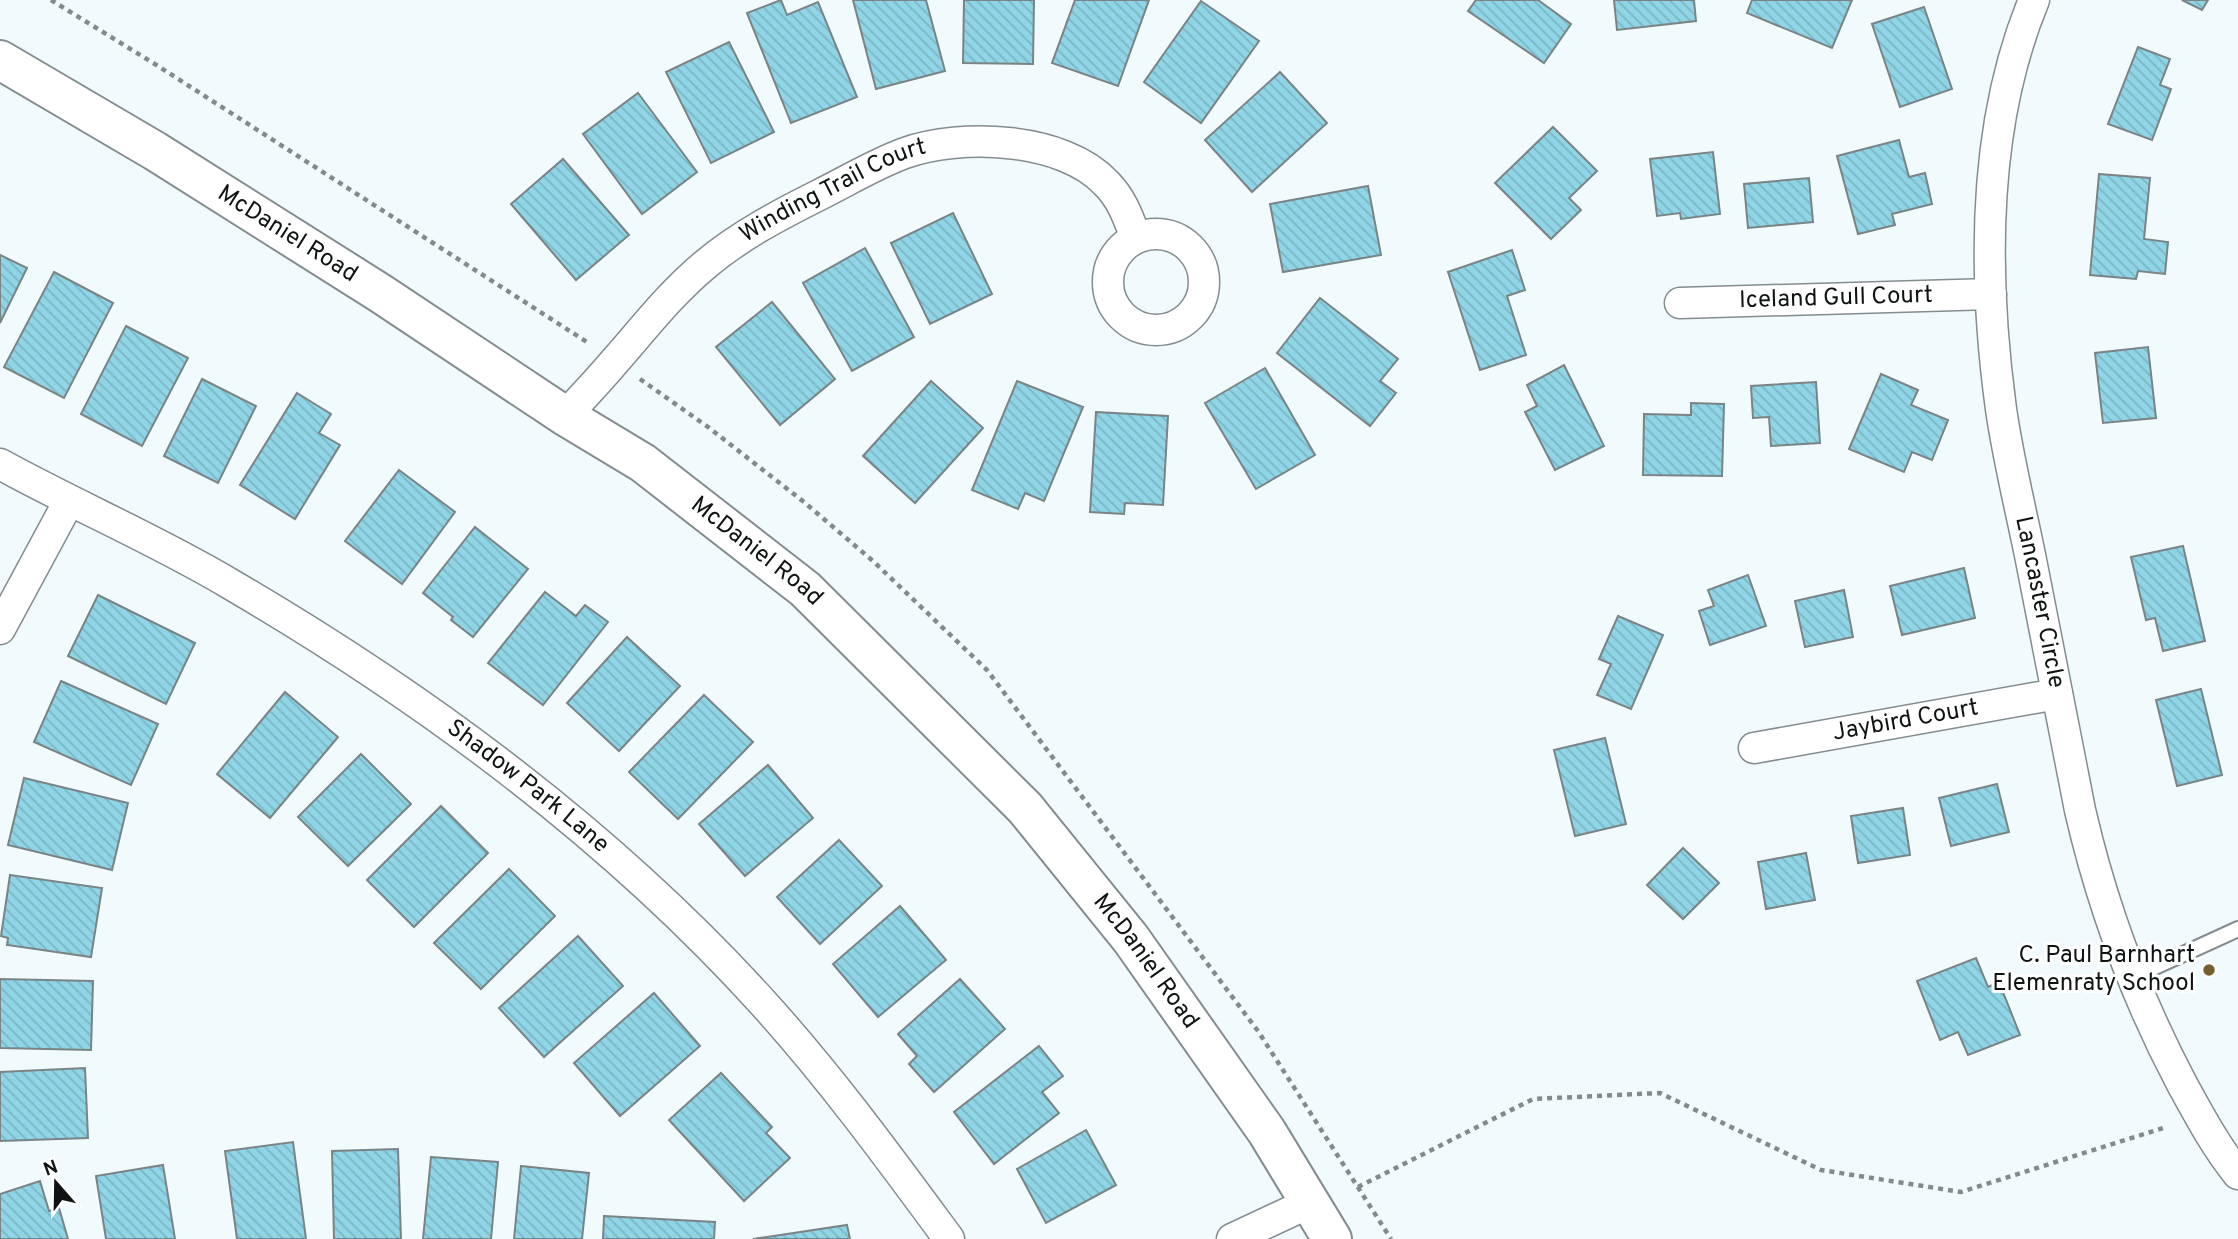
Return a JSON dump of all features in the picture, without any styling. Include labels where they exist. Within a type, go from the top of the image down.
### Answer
[{"type":"main road","name":"McDaniel Road","points":[[0,60],[143,144],[380,293],[565,416],[643,463],[805,589],[1025,808],[1131,939],[1267,1132],[1332,1239]]},
{"type":"street","name":"Lancaster Circle","points":[[2034,0],[2007,83],[1998,129],[1992,202],[1991,294],[2001,411],[2094,870],[2112,926],[2154,1031],[2224,1157],[2238,1174]]},
{"type":"street","name":"Winding Trail Court","points":[[565,416],[666,299],[708,262],[802,204],[905,153],[966,142],[1007,143],[1067,155],[1105,181],[1123,202],[1136,238]]},
{"type":"street","name":"Iceland Gull Court","points":[[1680,303],[1991,294]]},
{"type":"street","name":"Shadow Park Lane","points":[[0,464],[198,565],[333,646],[457,733],[585,832],[692,930],[766,1006],[869,1132],[949,1239]]},
{"type":"street","points":[[0,629],[69,501]]},
{"type":"street","name":"Jaybird Court","points":[[1754,748],[2057,694]]},
{"type":"street","points":[[1232,1239],[1310,1202]]},
{"type":"lane","points":[[2133,977],[2238,929]]},
{"type":"path","points":[[1358,1187],[1534,1099],[1660,1093],[1821,1170],[1961,1192],[2163,1128]]},
{"type":"building","points":[[781,0],[787,15],[818,2],[857,97],[791,123],[747,13]]},
{"type":"building","points":[[853,0],[926,0],[945,71],[876,89]]},
{"type":"building","points":[[964,0],[1034,0],[1033,64],[963,63]]},
{"type":"building","points":[[1075,0],[1149,0],[1118,86],[1052,63]]},
{"type":"building","points":[[1476,0],[1538,0],[1571,24],[1544,63],[1468,11]]},
{"type":"building","points":[[1614,0],[1694,0],[1696,21],[1617,30]]},
{"type":"building","points":[[1752,0],[1852,0],[1832,48],[1747,13]]},
{"type":"building","points":[[2182,0],[2208,0],[2202,10]]},
{"type":"building","points":[[1201,1],[1259,41],[1201,123],[1144,82]]},
{"type":"building","points":[[1924,7],[1952,89],[1900,107],[1872,24]]},
{"type":"building","points":[[729,42],[774,132],[711,163],[666,72]]},
{"type":"building","points":[[2138,47],[2170,59],[2160,85],[2171,89],[2152,140],[2108,124]]},
{"type":"building","points":[[1280,72],[1327,123],[1252,192],[1205,140]]},
{"type":"building","points":[[638,93],[697,172],[642,214],[583,134]]},
{"type":"building","points":[[1553,127],[1597,171],[1569,198],[1581,210],[1551,239],[1495,183]]},
{"type":"building","points":[[1899,140],[1909,177],[1925,173],[1932,204],[1892,214],[1895,225],[1858,234],[1837,156]]},
{"type":"building","points":[[1713,152],[1720,214],[1681,219],[1680,213],[1657,216],[1650,159]]},
{"type":"building","points":[[563,159],[629,235],[576,280],[511,204]]},
{"type":"building","points":[[2099,174],[2150,178],[2144,239],[2168,242],[2165,274],[2138,271],[2136,279],[2090,275]]},
{"type":"building","points":[[1809,178],[1813,222],[1748,228],[1744,184]]},
{"type":"building","points":[[1368,186],[1381,255],[1283,272],[1270,204]]},
{"type":"building","points":[[953,213],[992,294],[930,324],[891,243]]},
{"type":"building","points":[[865,248],[914,337],[852,371],[803,283]]},
{"type":"building","points":[[1512,250],[1525,290],[1507,296],[1526,355],[1480,370],[1448,272]]},
{"type":"building","points":[[0,255],[27,268],[0,323]]},
{"type":"building","points":[[54,272],[113,303],[64,398],[4,367]]},
{"type":"building","points":[[1320,298],[1398,359],[1380,381],[1396,393],[1370,426],[1277,353]]},
{"type":"building","points":[[772,302],[835,379],[780,425],[716,347]]},
{"type":"building","points":[[126,326],[188,358],[142,446],[81,414]]},
{"type":"building","points":[[2148,347],[2156,418],[2103,423],[2095,353]]},
{"type":"building","points":[[1564,365],[1604,446],[1555,470],[1525,412],[1537,406],[1527,385]]},
{"type":"building","points":[[1265,368],[1315,455],[1256,489],[1205,403]]},
{"type":"building","points":[[1881,374],[1918,390],[1911,405],[1948,420],[1932,460],[1912,452],[1904,472],[1849,449]]},
{"type":"building","points":[[202,379],[256,406],[218,483],[164,456]]},
{"type":"building","points":[[931,381],[983,428],[915,503],[863,456]]},
{"type":"building","points":[[1017,381],[1083,407],[1044,501],[1025,493],[1018,509],[972,490]]},
{"type":"building","points":[[1816,382],[1820,443],[1771,446],[1769,417],[1753,418],[1751,386]]},
{"type":"building","points":[[297,393],[331,414],[319,433],[340,445],[295,519],[240,485]]},
{"type":"building","points":[[1691,403],[1724,404],[1722,476],[1643,475],[1644,414],[1691,415]]},
{"type":"building","points":[[1096,412],[1168,416],[1163,505],[1125,503],[1124,514],[1090,512]]},
{"type":"building","points":[[399,470],[455,512],[402,584],[345,541]]},
{"type":"building","points":[[475,527],[528,569],[473,637],[423,593]]},
{"type":"building","points":[[2183,546],[2205,641],[2163,651],[2155,618],[2146,620],[2131,557]]},
{"type":"building","points":[[1964,568],[1975,618],[1902,635],[1890,586]]},
{"type":"building","points":[[1748,575],[1766,626],[1710,645],[1699,611],[1714,606],[1708,590]]},
{"type":"building","points":[[1844,590],[1853,637],[1805,647],[1795,601]]},
{"type":"building","points":[[545,592],[576,616],[585,605],[608,622],[543,705],[488,663]]},
{"type":"building","points":[[98,595],[195,643],[166,704],[68,656]]},
{"type":"building","points":[[1618,616],[1663,635],[1631,709],[1597,695],[1611,664],[1599,659]]},
{"type":"building","points":[[627,637],[680,686],[619,751],[567,703]]},
{"type":"building","points":[[61,681],[158,724],[131,785],[34,742]]},
{"type":"building","points":[[2201,689],[2222,775],[2177,786],[2156,700]]},
{"type":"building","points":[[285,692],[338,737],[270,818],[217,774]]},
{"type":"building","points":[[704,695],[753,742],[678,819],[629,772]]},
{"type":"building","points":[[1605,738],[1626,824],[1575,836],[1554,750]]},
{"type":"building","points":[[361,754],[411,804],[348,866],[298,817]]},
{"type":"building","points":[[768,765],[813,818],[745,876],[699,824]]},
{"type":"building","points":[[24,778],[128,803],[112,870],[8,845]]},
{"type":"building","points":[[1997,784],[2009,832],[1951,846],[1939,798]]},
{"type":"building","points":[[441,806],[488,853],[414,927],[367,880]]},
{"type":"building","points":[[1903,808],[1910,855],[1858,863],[1851,816]]},
{"type":"building","points":[[839,840],[882,886],[820,944],[777,897]]},
{"type":"building","points":[[1683,848],[1719,883],[1683,919],[1647,885]]},
{"type":"building","points":[[1806,853],[1815,900],[1766,909],[1758,862]]},
{"type":"building","points":[[509,869],[555,916],[481,989],[434,943]]},
{"type":"building","points":[[10,875],[102,888],[91,957],[7,945],[8,938],[1,936]]},
{"type":"building","points":[[900,906],[946,960],[878,1017],[833,964]]},
{"type":"building","points":[[578,936],[623,986],[544,1057],[499,1008]]},
{"type":"building","points":[[1976,958],[1988,987],[1999,982],[2020,1035],[1968,1055],[1958,1032],[1940,1040],[1917,981]]},
{"type":"building","points":[[0,979],[93,981],[91,1050],[0,1048]]},
{"type":"building","points":[[960,979],[1005,1029],[934,1092],[909,1064],[917,1056],[898,1034]]},
{"type":"building","points":[[654,993],[700,1046],[620,1116],[574,1063]]},
{"type":"building","points":[[1039,1046],[1063,1076],[1042,1092],[1059,1113],[994,1164],[954,1112]]},
{"type":"building","points":[[85,1068],[88,1138],[0,1141],[0,1072]]},
{"type":"building","points":[[721,1073],[772,1127],[766,1133],[790,1158],[744,1201],[669,1120]]},
{"type":"building","points":[[1086,1130],[1116,1185],[1046,1223],[1017,1169]]},
{"type":"building","points":[[293,1142],[306,1239],[237,1239],[225,1151]]},
{"type":"building","points":[[398,1149],[401,1239],[334,1239],[332,1151]]},
{"type":"building","points":[[431,1157],[498,1162],[491,1239],[423,1239]]},
{"type":"building","points":[[163,1165],[175,1239],[106,1239],[96,1176]]},
{"type":"building","points":[[521,1166],[589,1173],[582,1239],[514,1239]]},
{"type":"building","points":[[40,1181],[49,1211],[59,1208],[68,1239],[0,1239],[0,1194]]},
{"type":"building","points":[[604,1216],[715,1222],[714,1239],[603,1239]]},
{"type":"building","points":[[847,1225],[850,1239],[753,1239]]},
{"type":"place","name":"C. Paul Barnhart Elemenraty School","points":[[2209,970]]}]
